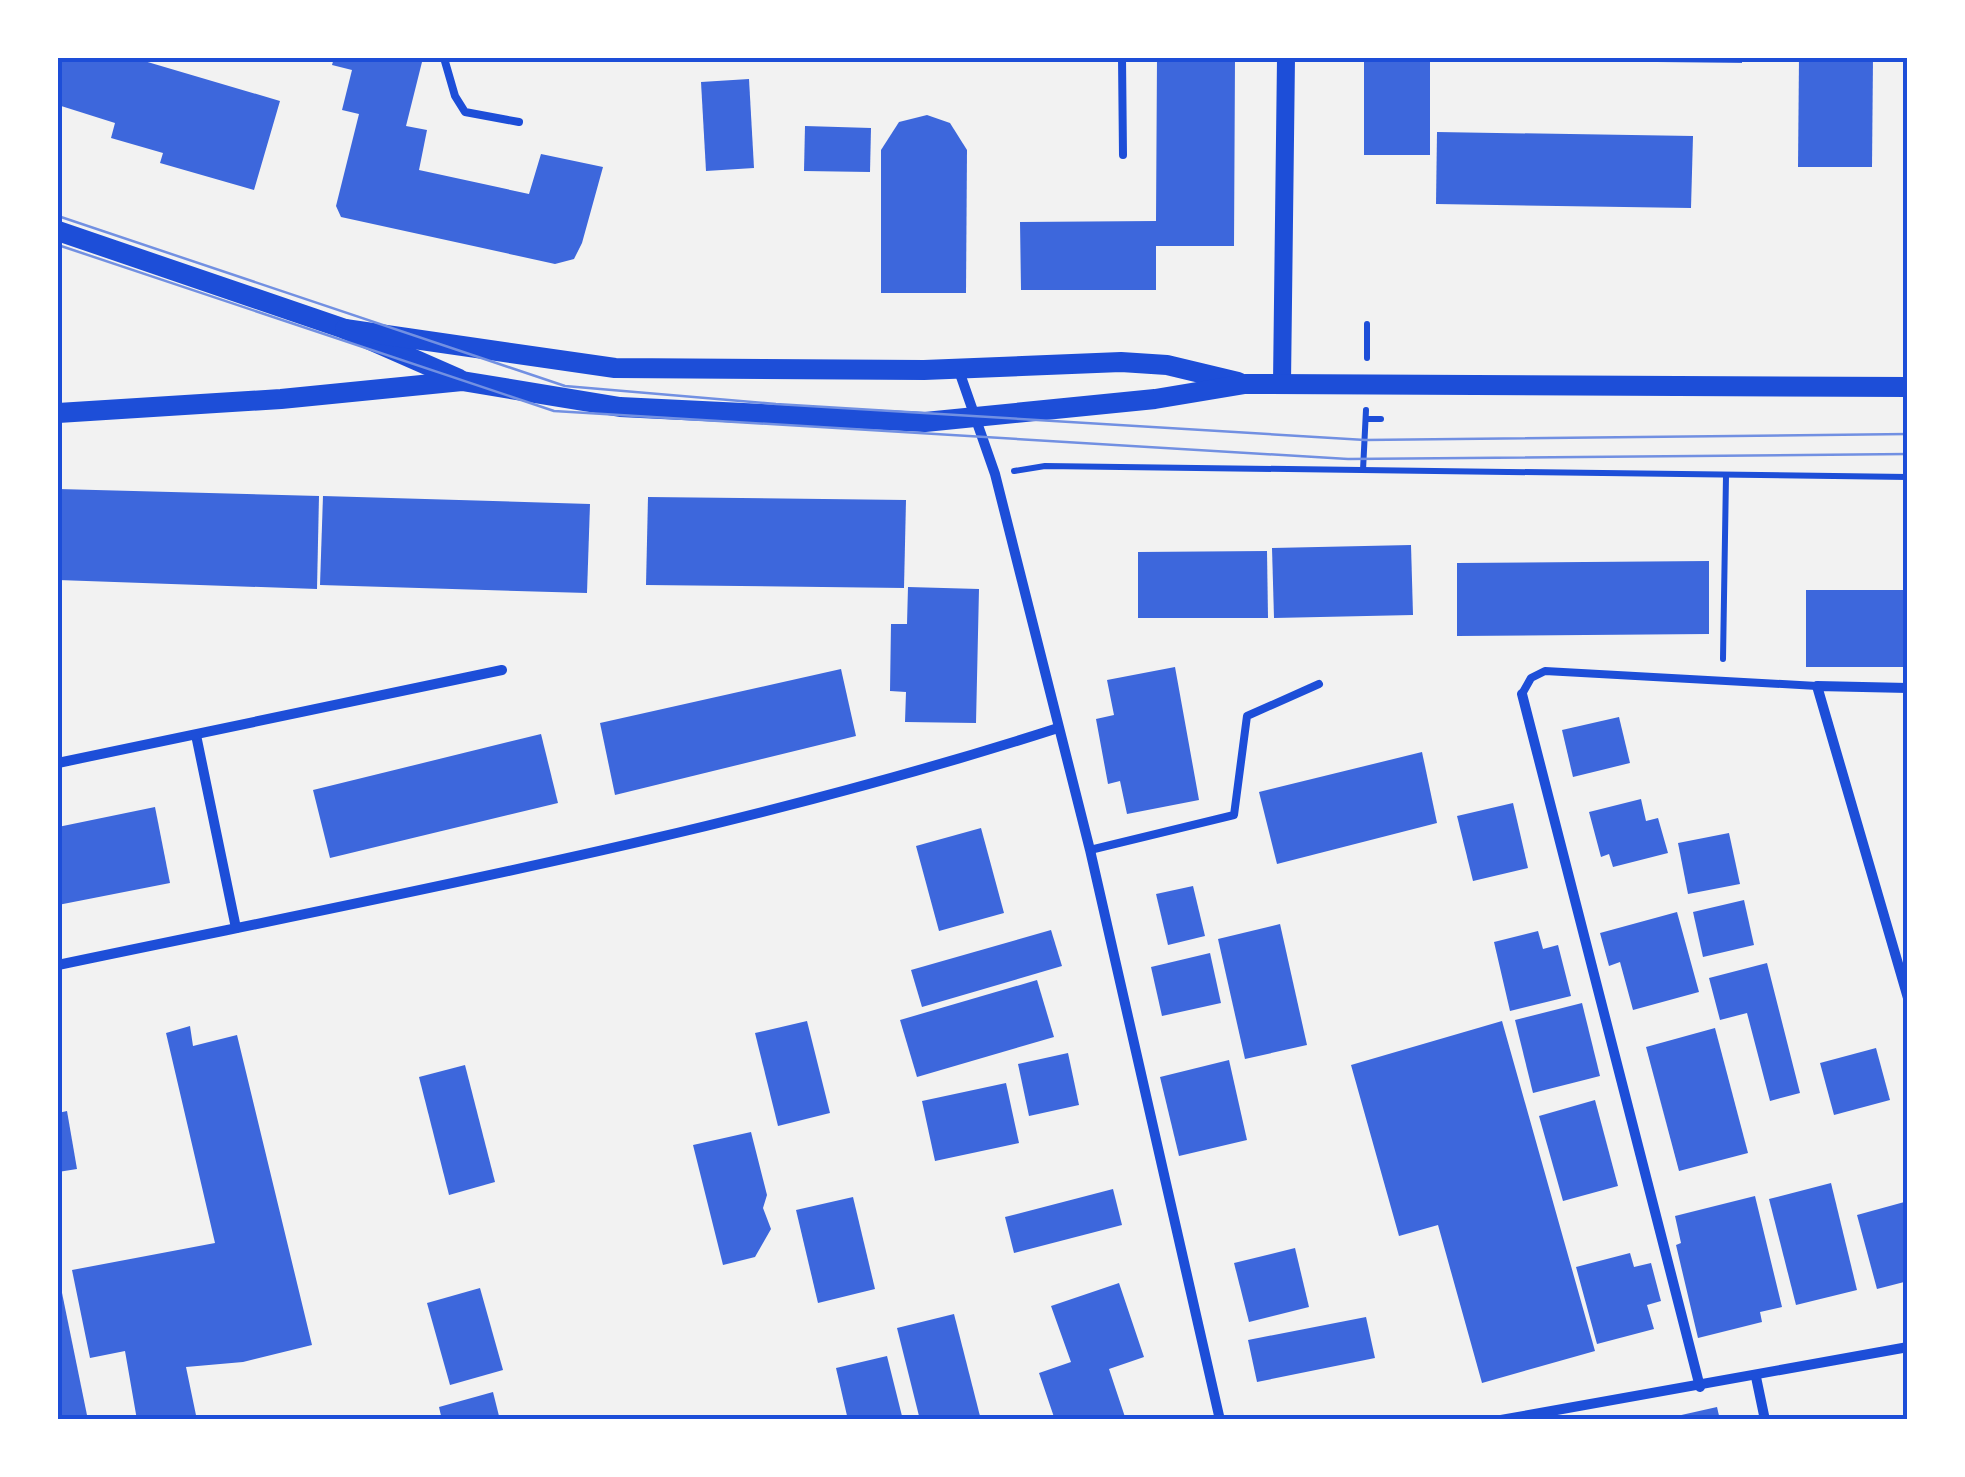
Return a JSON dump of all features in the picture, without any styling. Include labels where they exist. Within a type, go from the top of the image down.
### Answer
[{"type":"main road","points":[[58,231],[345,329],[462,380],[620,407],[925,422],[1155,400],[1244,384],[1908,386]]},
{"type":"main road","points":[[345,329],[615,368],[958,368],[1121,362],[1166,365],[1244,384]]},
{"type":"main road","points":[[58,413],[280,399],[462,380]]},
{"type":"street","points":[[1282,383],[1286,58]]},
{"type":"street","points":[[958,368],[995,474],[1090,850],[1220,1420]]},
{"type":"street","points":[[58,763],[502,670]]},
{"type":"street","points":[[1908,688],[1817,686],[1908,998]]},
{"type":"street","points":[[1522,694],[1700,1387]]},
{"type":"street","points":[[58,965],[696,828],[960,760],[1058,728]]},
{"type":"street","points":[[196,735],[236,928]]},
{"type":"street","points":[[1501,1420],[1908,1347]]},
{"type":"street","points":[[1756,1377],[1764,1420]]},
{"type":"lane","points":[[444,58],[454,96],[466,112],[519,122]]},
{"type":"lane","points":[[1122,58],[1123,155]]},
{"type":"lane","points":[[1522,694],[1531,678],[1545,671],[1817,686]]},
{"type":"lane","points":[[1090,850],[1234,816],[1248,716],[1319,684]]},
{"type":"path","points":[[1364,470],[1366,419],[1381,419]]},
{"type":"path","points":[[995,474],[1045,466],[1908,476]]},
{"type":"path","points":[[1722,681],[1726,476]]},
{"type":"building","points":[[58,58],[134,58],[280,101],[254,190],[160,163],[163,153],[111,138],[115,123],[58,105]]},
{"type":"building","points":[[334,58],[423,58],[406,126],[427,130],[419,170],[529,194],[541,154],[603,167],[574,259],[555,264],[341,217],[336,206],[359,114],[342,110],[352,70],[332,65]]},
{"type":"building","points":[[1157,58],[1235,58],[1234,246],[1156,246],[1156,290],[1021,290],[1020,222],[1156,221]]},
{"type":"building","points":[[1364,58],[1430,58],[1430,155],[1364,155]]},
{"type":"building","points":[[1657,58],[1742,58],[1742,63],[1657,62]]},
{"type":"building","points":[[1799,58],[1873,58],[1872,167],[1798,167]]},
{"type":"building","points":[[749,79],[754,168],[706,171],[701,82]]},
{"type":"building","points":[[927,115],[950,123],[967,150],[966,293],[881,293],[881,150],[899,122]]},
{"type":"building","points":[[805,126],[871,128],[870,172],[804,171]]},
{"type":"building","points":[[1437,132],[1693,136],[1691,208],[1436,204]]},
{"type":"building","points":[[58,489],[319,496],[317,589],[58,580]]},
{"type":"building","points":[[323,496],[590,504],[587,593],[320,585]]},
{"type":"building","points":[[648,497],[906,500],[904,588],[646,585]]},
{"type":"building","points":[[1411,545],[1413,615],[1274,618],[1272,548]]},
{"type":"building","points":[[1267,551],[1268,618],[1138,618],[1138,552]]},
{"type":"building","points":[[1709,561],[1709,634],[1457,636],[1457,563]]},
{"type":"building","points":[[908,587],[979,589],[976,723],[905,722],[906,692],[890,691],[891,624],[907,624]]},
{"type":"building","points":[[1806,590],[1908,590],[1908,667],[1806,667]]},
{"type":"building","points":[[1175,667],[1199,800],[1127,814],[1120,781],[1108,784],[1096,719],[1114,715],[1107,680]]},
{"type":"building","points":[[841,669],[856,736],[615,795],[600,723]]},
{"type":"building","points":[[1619,717],[1630,763],[1573,777],[1562,730]]},
{"type":"building","points":[[541,734],[558,803],[330,858],[313,790]]},
{"type":"building","points":[[1422,752],[1437,823],[1277,864],[1259,792]]},
{"type":"building","points":[[1641,799],[1646,821],[1658,818],[1668,853],[1613,867],[1609,854],[1601,857],[1589,812]]},
{"type":"building","points":[[1513,803],[1528,868],[1473,881],[1457,816]]},
{"type":"building","points":[[155,807],[170,883],[58,905],[58,827]]},
{"type":"building","points":[[981,828],[1004,913],[939,931],[916,846]]},
{"type":"building","points":[[1729,833],[1740,884],[1688,894],[1678,843]]},
{"type":"building","points":[[1193,886],[1205,936],[1168,945],[1156,894]]},
{"type":"building","points":[[1744,900],[1754,945],[1703,957],[1693,912]]},
{"type":"building","points":[[1677,912],[1699,992],[1633,1010],[1620,962],[1609,966],[1600,933]]},
{"type":"building","points":[[1280,924],[1307,1045],[1245,1059],[1218,939]]},
{"type":"building","points":[[1051,930],[1062,966],[922,1007],[911,970]]},
{"type":"building","points":[[1538,931],[1543,949],[1558,945],[1571,996],[1510,1011],[1494,942]]},
{"type":"building","points":[[1210,953],[1221,1003],[1162,1016],[1151,967]]},
{"type":"building","points":[[1767,963],[1800,1093],[1770,1101],[1747,1013],[1720,1020],[1709,978]]},
{"type":"building","points":[[1037,980],[1054,1037],[917,1077],[900,1020]]},
{"type":"building","points":[[1582,1003],[1600,1076],[1533,1093],[1515,1020]]},
{"type":"building","points":[[807,1021],[830,1113],[778,1126],[755,1033]]},
{"type":"building","points":[[1502,1021],[1595,1351],[1482,1383],[1438,1225],[1399,1236],[1351,1065]]},
{"type":"building","points":[[190,1026],[193,1046],[237,1035],[312,1345],[243,1362],[186,1367],[197,1420],[137,1420],[125,1351],[90,1358],[72,1270],[215,1243],[166,1033]]},
{"type":"building","points":[[1715,1028],[1748,1153],[1679,1171],[1646,1047]]},
{"type":"building","points":[[1876,1048],[1890,1100],[1834,1115],[1820,1063]]},
{"type":"building","points":[[1068,1053],[1079,1105],[1029,1116],[1018,1064]]},
{"type":"building","points":[[1229,1060],[1247,1140],[1179,1156],[1160,1077]]},
{"type":"building","points":[[465,1065],[495,1182],[449,1195],[419,1077]]},
{"type":"building","points":[[1006,1083],[1019,1143],[935,1161],[922,1101]]},
{"type":"building","points":[[1595,1100],[1618,1186],[1563,1201],[1539,1116]]},
{"type":"building","points":[[67,1111],[77,1169],[58,1172],[58,1113]]},
{"type":"building","points":[[751,1132],[767,1195],[763,1208],[771,1229],[755,1257],[723,1265],[693,1145]]},
{"type":"building","points":[[1831,1183],[1857,1290],[1796,1305],[1769,1199]]},
{"type":"building","points":[[1113,1189],[1122,1225],[1014,1253],[1005,1217]]},
{"type":"building","points":[[1755,1196],[1782,1307],[1760,1312],[1762,1322],[1698,1338],[1676,1245],[1681,1243],[1675,1216]]},
{"type":"building","points":[[853,1197],[875,1289],[818,1303],[796,1210]]},
{"type":"building","points":[[1908,1201],[1908,1281],[1877,1289],[1857,1215]]},
{"type":"building","points":[[1295,1248],[1309,1307],[1249,1322],[1234,1263]]},
{"type":"building","points":[[1630,1253],[1634,1267],[1651,1263],[1661,1301],[1647,1305],[1654,1329],[1597,1344],[1576,1267]]},
{"type":"building","points":[[1119,1283],[1144,1357],[1109,1369],[1126,1420],[1055,1420],[1039,1373],[1071,1362],[1051,1306]]},
{"type":"building","points":[[61,1288],[88,1420],[58,1420]]},
{"type":"building","points":[[480,1288],[503,1370],[450,1385],[427,1303]]},
{"type":"building","points":[[954,1314],[981,1420],[920,1420],[897,1328]]},
{"type":"building","points":[[1366,1317],[1375,1358],[1257,1382],[1248,1340]]},
{"type":"building","points":[[887,1356],[903,1420],[848,1420],[836,1368]]},
{"type":"building","points":[[493,1392],[500,1420],[442,1420],[439,1407]]},
{"type":"building","points":[[1717,1407],[1720,1420],[1668,1418]]},
{"type":"tram line","points":[[58,216],[565,386],[776,404],[1365,440],[1908,434]]},
{"type":"tram line","points":[[58,245],[554,411],[1348,459],[1908,454]]}]
